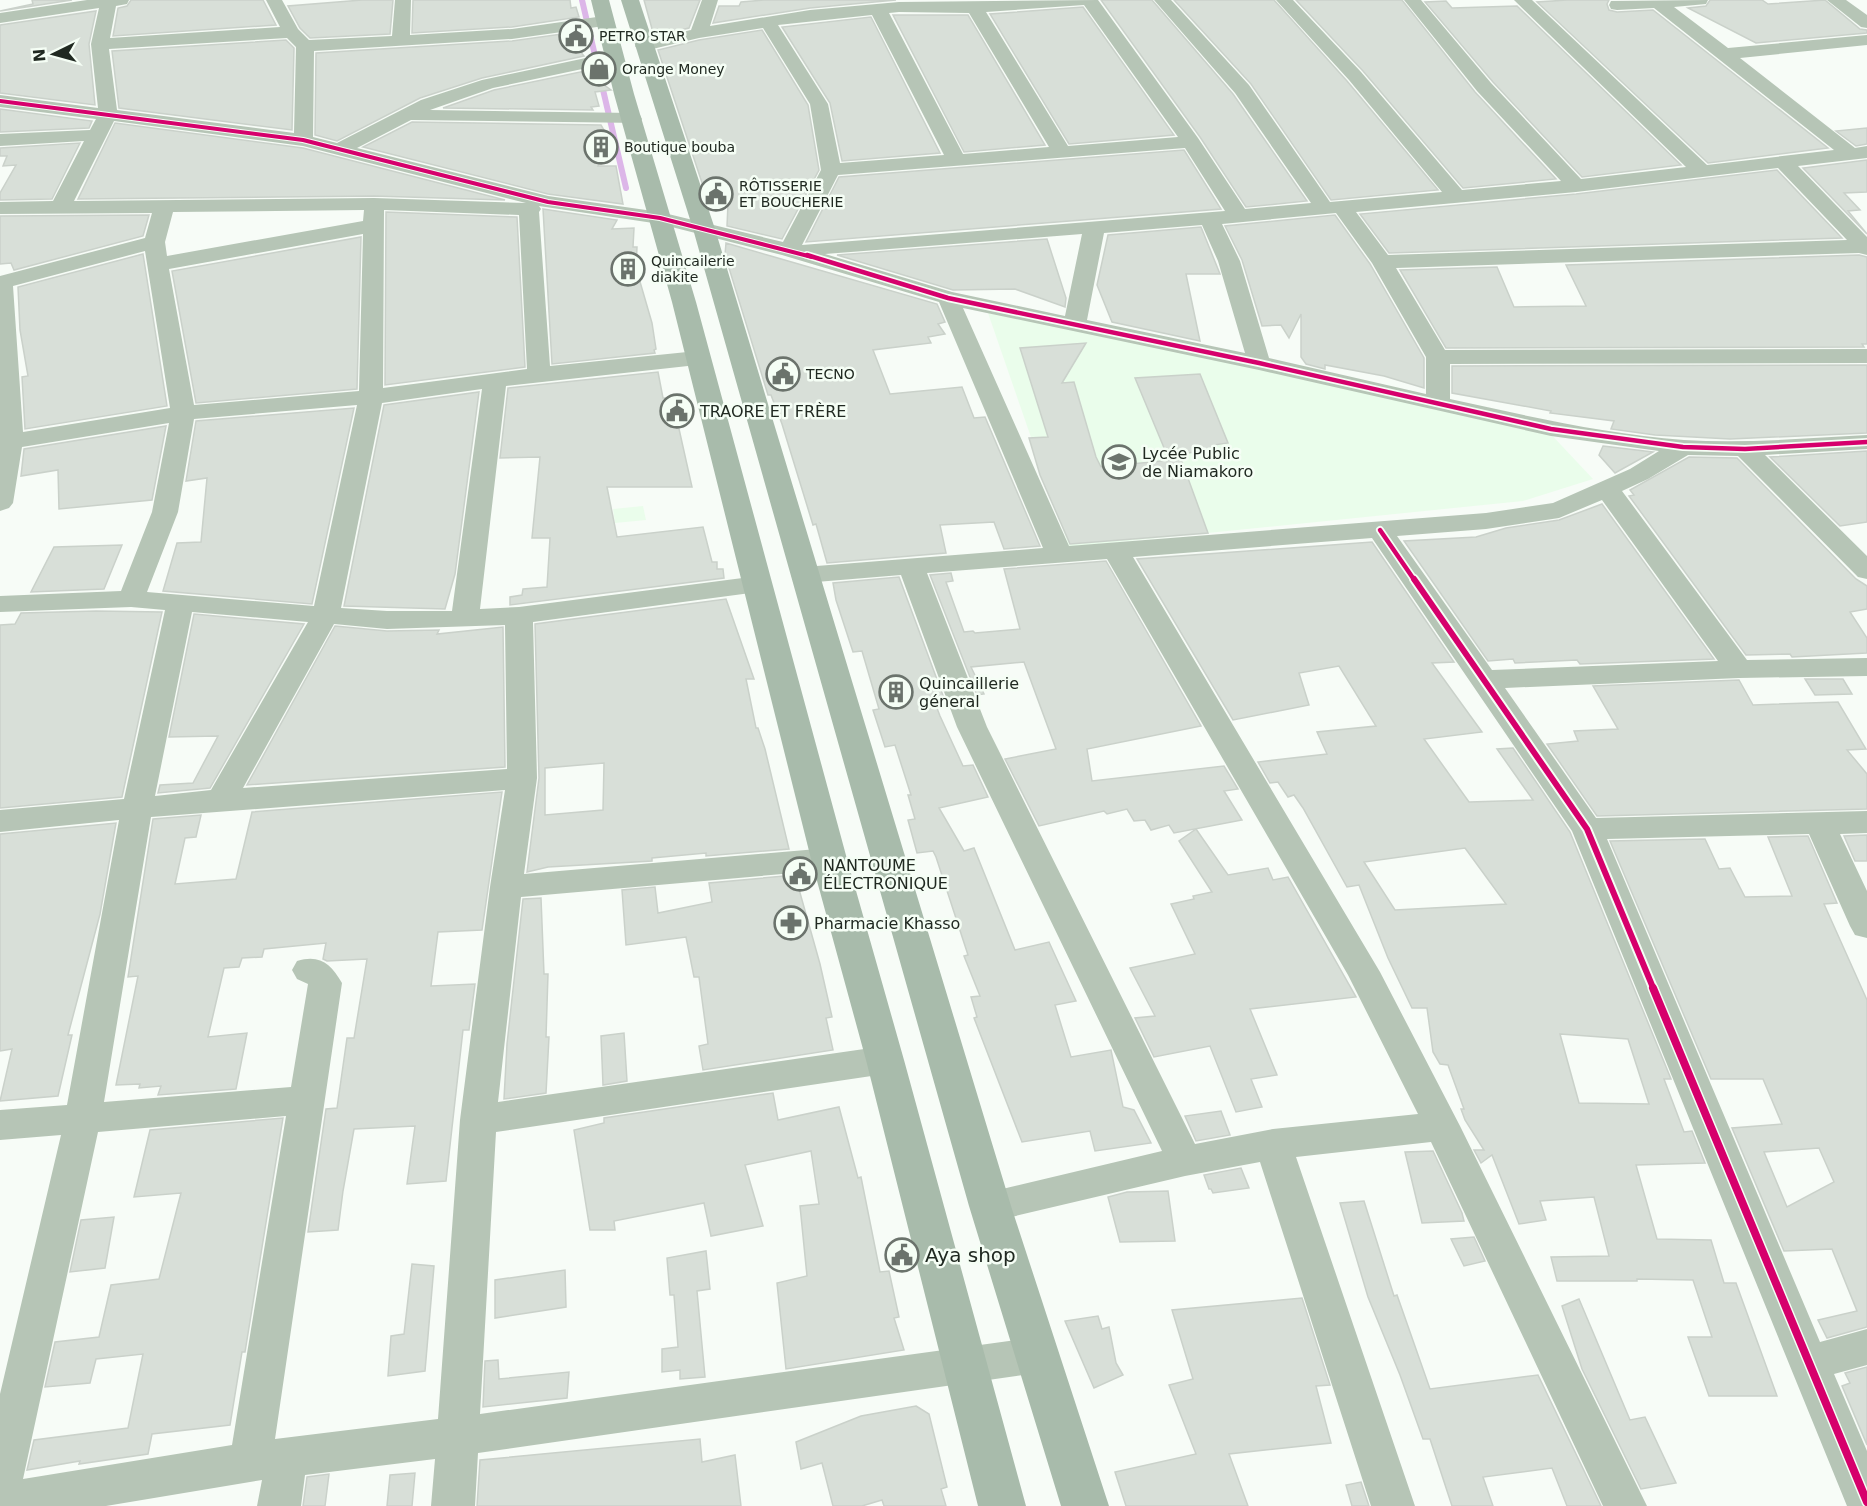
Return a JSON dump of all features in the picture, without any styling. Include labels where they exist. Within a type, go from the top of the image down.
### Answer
[{"type":"main road","points":[[630,0],[629,52],[633,119],[1002,1506]]},
{"type":"main road","points":[[602,10],[629,52],[704,229],[990,1206],[1085,1506]]},
{"type":"street","points":[[274,0],[291,32],[304,46],[303,140]]},
{"type":"street","points":[[401,40],[403,0]]},
{"type":"street","points":[[699,33],[710,0]]},
{"type":"street","points":[[339,149],[428,104],[488,84],[629,52],[699,33],[767,21],[878,9],[898,4],[975,8],[1082,0]]},
{"type":"street","points":[[1089,0],[1191,142],[1239,216]]},
{"type":"street","points":[[1162,0],[1242,89],[1333,207],[1382,262],[1438,357],[1438,405]]},
{"type":"street","points":[[1284,0],[1355,76],[1456,196]]},
{"type":"street","points":[[1412,0],[1484,87],[1576,186]]},
{"type":"street","points":[[1522,0],[1703,172]]},
{"type":"street","points":[[1617,5],[1700,0]]},
{"type":"street","points":[[1835,0],[1867,23]]},
{"type":"street","points":[[0,18],[113,1],[100,44],[108,114],[60,208]]},
{"type":"street","points":[[1657,2],[1859,152]]},
{"type":"street","points":[[975,8],[1062,152]]},
{"type":"street","points":[[878,9],[956,160]]},
{"type":"street","points":[[304,46],[512,34],[602,10]]},
{"type":"street","points":[[767,21],[819,104],[831,170],[789,250]]},
{"type":"street","points":[[100,44],[291,32]]},
{"type":"street","points":[[1725,54],[1867,40]]},
{"type":"street","points":[[0,101],[303,140],[539,206]]},
{"type":"street","points":[[406,116],[633,119]]},
{"type":"street","points":[[0,140],[98,135]]},
{"type":"street","points":[[831,170],[1191,142]]},
{"type":"street","points":[[789,250],[1094,228],[1576,186],[1784,163],[1859,152]]},
{"type":"street","points":[[1784,163],[1866,248]]},
{"type":"street","points":[[539,206],[539,374]]},
{"type":"street","points":[[0,208],[164,208],[373,215],[539,206],[660,218],[789,250],[948,298],[1259,363],[1551,429],[1683,447],[1745,449],[1867,442]]},
{"type":"street","points":[[130,599],[165,512],[183,413],[156,253],[164,208]]},
{"type":"street","points":[[0,503],[5,442],[1,283],[373,215]]},
{"type":"street","points":[[221,800],[326,614],[370,397],[373,215]]},
{"type":"street","points":[[1209,218],[1229,261],[1259,363]]},
{"type":"street","points":[[1075,324],[1094,228]]},
{"type":"street","points":[[1382,262],[1866,248]]},
{"type":"street","points":[[948,298],[1059,554]]},
{"type":"street","points":[[1438,357],[1867,356]]},
{"type":"street","points":[[5,442],[183,413],[370,397],[539,374],[697,358]]},
{"type":"street","points":[[465,619],[495,380]]},
{"type":"street","points":[[804,576],[1115,549],[1486,521],[1559,510],[1639,474],[1683,447]]},
{"type":"street","points":[[1745,449],[1867,571]]},
{"type":"street","points":[[1607,489],[1739,669]]},
{"type":"street","points":[[1380,530],[1587,829],[1867,1502]]},
{"type":"street","points":[[1115,549],[1363,972],[1442,1126],[1625,1506]]},
{"type":"street","points":[[911,567],[972,727],[1185,1161]]},
{"type":"street","points":[[0,604],[130,599],[387,620],[465,619],[519,615],[758,584]]},
{"type":"street","points":[[0,1484],[83,1119],[137,809],[180,604]]},
{"type":"street","points":[[453,1506],[478,1120],[506,887],[522,778],[519,615]]},
{"type":"street","points":[[1484,680],[1739,669],[1867,668]]},
{"type":"street","points":[[0,821],[221,800],[522,778]]},
{"type":"street","points":[[1587,829],[1867,822]]},
{"type":"street","points":[[1820,824],[1867,925]]},
{"type":"street","points":[[506,887],[829,859]]},
{"type":"street","points":[[279,1506],[268,1460],[306,1100],[325,983],[320,975],[309,970]]},
{"type":"street","points":[[478,1120],[885,1060]]},
{"type":"street","points":[[0,1125],[306,1100]]},
{"type":"street","points":[[990,1206],[1185,1161],[1273,1144],[1442,1126]]},
{"type":"street","points":[[1273,1144],[1393,1506]]},
{"type":"street","points":[[1809,1363],[1867,1347]]},
{"type":"street","points":[[0,1503],[268,1460],[459,1436],[1037,1355]]},
{"type":"shaded area","points":[[988,313],[1226,360],[1546,429],[1593,479],[1523,501],[1069,547]]},
{"type":"shaded area","points":[[643,506],[646,520],[615,523],[613,509]]},
{"type":"building","points":[[32,0],[72,0],[0,11],[33,4]]},
{"type":"building","points":[[131,0],[263,0],[276,25],[113,36],[118,8],[127,6]]},
{"type":"building","points":[[393,0],[390,34],[310,38],[300,28],[288,6]]},
{"type":"building","points":[[413,0],[570,0],[571,8],[576,7],[579,17],[512,27],[412,33]]},
{"type":"building","points":[[644,0],[700,0],[689,28],[654,36]]},
{"type":"building","points":[[896,0],[810,8],[713,23],[719,6],[739,6],[741,2]]},
{"type":"building","points":[[1101,0],[1152,0],[1233,94],[1307,201],[1246,207],[1200,137]]},
{"type":"building","points":[[1174,0],[1274,0],[1347,81],[1438,190],[1331,200],[1251,84]]},
{"type":"building","points":[[1296,0],[1402,0],[1475,92],[1556,179],[1463,188],[1363,71]]},
{"type":"building","points":[[1609,0],[1607,4],[1609,10],[1617,12],[1653,10],[1828,148],[1708,163],[1537,2]]},
{"type":"building","points":[[1710,0],[1762,0],[1768,4],[1825,0],[1860,29],[1867,30],[1867,33],[1756,43],[1688,8],[1706,6]]},
{"type":"building","points":[[1446,1],[1452,8],[1517,6],[1681,165],[1582,177],[1493,82],[1425,2]]},
{"type":"building","points":[[1083,7],[1174,135],[1069,144],[990,14]]},
{"type":"building","points":[[96,11],[89,44],[95,105],[0,93],[0,25]]},
{"type":"building","points":[[893,15],[968,15],[1045,145],[964,152]]},
{"type":"building","points":[[871,17],[940,153],[842,161],[830,103],[782,27]]},
{"type":"building","points":[[762,30],[808,105],[819,170],[782,239],[727,226],[728,204],[710,207],[658,50],[699,40]]},
{"type":"building","points":[[583,31],[587,44],[576,46],[584,56],[482,78],[420,98],[337,141],[315,135],[316,53],[512,41]]},
{"type":"building","points":[[286,40],[294,48],[292,130],[119,108],[112,51]]},
{"type":"building","points":[[585,71],[611,90],[595,92],[599,106],[591,107],[593,110],[443,108],[494,90]]},
{"type":"building","points":[[0,109],[92,121],[89,128],[0,132]]},
{"type":"building","points":[[412,122],[601,125],[611,142],[598,166],[616,166],[623,204],[548,194],[363,147]]},
{"type":"building","points":[[115,123],[303,148],[505,200],[374,196],[78,199]]},
{"type":"building","points":[[1867,128],[1867,144],[1856,146],[1836,131]]},
{"type":"building","points":[[80,143],[52,199],[0,200],[0,193],[16,165],[3,166],[7,156],[0,156],[0,148]]},
{"type":"building","points":[[1184,150],[1221,209],[806,242],[839,177]]},
{"type":"building","points":[[1867,160],[1867,192],[1844,193],[1860,210],[1848,211],[1867,234],[1803,168]]},
{"type":"building","points":[[1777,170],[1842,238],[1389,253],[1360,214],[1576,194]]},
{"type":"building","points":[[543,209],[617,220],[612,229],[634,228],[633,247],[637,247],[636,268],[652,323],[655,353],[552,364]]},
{"type":"building","points":[[386,212],[517,217],[525,367],[385,385]]},
{"type":"building","points":[[149,215],[143,236],[14,270],[11,263],[0,264],[0,216]]},
{"type":"building","points":[[1335,215],[1370,264],[1424,358],[1424,388],[1384,376],[1325,365],[1325,369],[1306,364],[1301,357],[1301,314],[1289,338],[1281,325],[1262,326],[1242,260],[1225,226]]},
{"type":"building","points":[[1201,227],[1220,274],[1186,274],[1200,341],[1112,322],[1097,285],[1108,235]]},
{"type":"building","points":[[361,237],[357,389],[196,403],[172,271]]},
{"type":"building","points":[[1047,239],[1066,298],[1065,307],[1015,289],[953,290],[837,255]]},
{"type":"building","points":[[726,243],[937,304],[945,322],[938,324],[945,334],[928,337],[931,343],[873,350],[890,394],[962,387],[974,418],[985,417],[1040,546],[1004,549],[994,522],[940,525],[946,553],[827,563],[782,424],[771,395],[768,395],[725,255]]},
{"type":"building","points":[[143,254],[167,406],[25,429],[22,377],[28,376],[20,330],[18,287]]},
{"type":"building","points":[[1859,255],[1867,257],[1867,344],[1862,344],[1864,347],[1446,348],[1400,270],[1497,267],[1514,307],[1586,306],[1566,265]]},
{"type":"building","points":[[1086,343],[1062,383],[1074,382],[1101,467],[1181,459],[1208,533],[1070,544],[1040,475],[1029,438],[1048,437],[1020,348]]},
{"type":"building","points":[[1867,365],[1867,433],[1730,439],[1655,435],[1611,429],[1614,421],[1550,413],[1551,411],[1452,393],[1452,366]]},
{"type":"building","points":[[658,372],[663,398],[667,398],[670,412],[675,411],[692,487],[607,487],[617,537],[703,527],[712,562],[717,562],[717,569],[723,569],[724,578],[510,605],[510,597],[522,595],[523,589],[547,587],[550,538],[532,538],[540,457],[500,458],[508,388]]},
{"type":"building","points":[[1200,374],[1228,443],[1213,445],[1215,450],[1167,455],[1135,378]]},
{"type":"building","points":[[479,392],[455,574],[445,609],[344,606],[384,405]]},
{"type":"building","points":[[354,408],[312,604],[163,591],[177,543],[201,542],[207,478],[186,481],[196,421]]},
{"type":"building","points":[[166,426],[152,500],[59,509],[58,470],[21,476],[24,449]]},
{"type":"building","points":[[1603,446],[1653,452],[1615,473],[1599,455]]},
{"type":"building","points":[[1867,451],[1867,522],[1840,526],[1770,457]]},
{"type":"building","points":[[1689,457],[1737,458],[1856,579],[1867,586],[1867,609],[1850,612],[1867,638],[1867,653],[1792,657],[1790,654],[1746,655],[1629,496],[1634,495],[1630,490]]},
{"type":"building","points":[[1602,504],[1714,659],[1580,664],[1577,660],[1515,663],[1513,659],[1488,661],[1404,541],[1476,537],[1506,528],[1559,520]]},
{"type":"building","points":[[1372,542],[1454,662],[1432,663],[1482,732],[1424,739],[1469,802],[1533,800],[1497,749],[1513,748],[1570,832],[1671,1079],[1664,1079],[1684,1132],[1692,1131],[1705,1163],[1636,1165],[1657,1239],[1711,1240],[1724,1283],[1736,1283],[1777,1396],[1709,1396],[1688,1337],[1712,1337],[1693,1280],[1557,1281],[1551,1257],[1609,1256],[1594,1197],[1540,1201],[1546,1220],[1519,1224],[1492,1155],[1481,1163],[1474,1150],[1484,1150],[1465,1120],[1461,1109],[1464,1109],[1448,1065],[1440,1064],[1433,1052],[1427,1008],[1412,1008],[1388,958],[1359,885],[1347,887],[1294,795],[1288,797],[1278,782],[1270,783],[1258,762],[1327,754],[1317,732],[1376,726],[1339,666],[1299,673],[1309,705],[1233,720],[1137,559]],"holes":[[[1465,848],[1506,904],[1395,910],[1364,862]],[[1560,1034],[1628,1039],[1649,1104],[1579,1103]]]},
{"type":"building","points":[[122,545],[104,589],[31,592],[54,547]]},
{"type":"building","points":[[1106,561],[1201,726],[1087,749],[1092,781],[1224,766],[1238,789],[1224,791],[1242,820],[1174,833],[1169,825],[1151,830],[1145,820],[1134,821],[1127,809],[1107,814],[1104,811],[1039,826],[1005,759],[1056,749],[1024,662],[971,667],[984,694],[977,695],[930,575],[951,573],[953,581],[946,582],[964,632],[973,631],[975,633],[1020,629],[1004,569]]},
{"type":"building","points":[[899,577],[945,701],[935,703],[940,716],[963,766],[973,765],[988,797],[939,808],[964,851],[974,848],[1015,950],[1049,942],[1076,1001],[1055,1005],[1071,1057],[1111,1050],[1123,1107],[1134,1110],[1151,1143],[1095,1151],[1090,1131],[1022,1142],[974,1018],[977,1017],[971,997],[980,996],[964,956],[968,955],[936,857],[933,851],[917,853],[908,820],[915,819],[908,795],[911,795],[895,745],[885,747],[873,710],[879,709],[862,651],[853,652],[836,600],[833,583]]},
{"type":"building","points":[[726,599],[754,679],[746,679],[756,728],[758,728],[765,749],[789,849],[706,856],[706,853],[652,858],[652,861],[548,867],[527,872],[539,778],[535,624]],"holes":[[[604,763],[603,810],[545,815],[545,768]]]},
{"type":"building","points":[[162,612],[122,797],[0,808],[0,625],[15,624],[21,613]]},
{"type":"building","points":[[194,614],[304,624],[210,788],[158,793],[160,785],[193,783],[218,736],[169,737]]},
{"type":"building","points":[[335,626],[387,631],[439,630],[437,634],[503,627],[505,767],[247,785]]},
{"type":"building","points":[[1805,679],[1843,679],[1852,694],[1815,695]]},
{"type":"building","points":[[1739,680],[1753,705],[1838,702],[1866,749],[1847,750],[1867,774],[1867,809],[1597,816],[1547,744],[1578,741],[1574,731],[1618,729],[1593,686]]},
{"type":"building","points":[[502,792],[482,930],[438,932],[431,986],[475,984],[469,1030],[463,1030],[446,1181],[407,1184],[415,1126],[354,1129],[338,1230],[308,1232],[326,1109],[337,1108],[347,1038],[354,1038],[367,959],[327,961],[323,959],[326,943],[264,949],[262,957],[242,958],[239,967],[224,968],[208,1037],[247,1033],[236,1089],[158,1095],[161,1086],[139,1088],[140,1084],[116,1085],[138,976],[128,977],[153,819],[201,815],[196,837],[185,838],[175,884],[236,879],[252,812]]},
{"type":"building","points":[[116,823],[100,914],[68,1035],[72,1035],[58,1096],[0,1101],[12,1049],[0,1051],[0,834]]},
{"type":"building","points":[[1196,829],[1228,875],[1268,868],[1273,880],[1288,877],[1356,997],[1250,1009],[1277,1075],[1251,1079],[1262,1107],[1236,1112],[1210,1046],[1154,1057],[1135,1018],[1155,1016],[1130,968],[1195,954],[1171,904],[1212,892],[1179,841]]},
{"type":"building","points":[[1867,835],[1867,861],[1855,861],[1844,836]]},
{"type":"building","points":[[1808,836],[1837,903],[1824,904],[1867,1000],[1867,1327],[1827,1338],[1818,1320],[1857,1311],[1832,1249],[1784,1251],[1732,1128],[1782,1124],[1763,1079],[1711,1079],[1610,841],[1705,839],[1719,869],[1730,868],[1745,897],[1792,896],[1768,837]],"holes":[[[1819,1148],[1834,1182],[1787,1207],[1764,1152]]]},
{"type":"building","points":[[795,875],[832,1017],[826,1018],[833,1050],[703,1070],[699,1046],[708,1044],[699,977],[694,977],[686,937],[626,945],[622,890],[655,887],[658,913],[712,902],[709,883]]},
{"type":"building","points":[[541,898],[544,974],[548,974],[546,1037],[549,1037],[546,1093],[504,1099],[507,1044],[523,899]]},
{"type":"building","points":[[624,1033],[627,1081],[603,1085],[601,1036]]},
{"type":"building","points":[[773,1093],[778,1120],[839,1107],[858,1178],[861,1177],[880,1272],[889,1271],[899,1317],[894,1318],[904,1350],[786,1369],[777,1283],[807,1276],[800,1206],[819,1204],[811,1151],[745,1165],[763,1226],[711,1236],[704,1203],[614,1221],[615,1230],[590,1230],[574,1130],[604,1123],[604,1118]]},
{"type":"building","points":[[1221,1111],[1230,1135],[1196,1141],[1185,1116]]},
{"type":"building","points":[[283,1118],[245,1352],[242,1352],[230,1425],[152,1434],[148,1454],[79,1464],[80,1461],[27,1470],[34,1440],[128,1428],[143,1354],[96,1359],[90,1383],[45,1387],[55,1342],[99,1337],[111,1285],[159,1279],[181,1193],[134,1197],[150,1130]]},
{"type":"building","points":[[1433,1151],[1464,1221],[1422,1223],[1405,1152]]},
{"type":"building","points":[[1241,1168],[1249,1188],[1213,1193],[1209,1189],[1204,1175]]},
{"type":"building","points":[[1168,1191],[1175,1241],[1120,1242],[1108,1197],[1127,1192]]},
{"type":"building","points":[[1364,1201],[1394,1296],[1397,1295],[1430,1389],[1538,1375],[1601,1506],[1567,1506],[1552,1468],[1483,1477],[1493,1506],[1452,1506],[1430,1439],[1423,1439],[1368,1297],[1340,1203]]},
{"type":"building","points":[[114,1217],[105,1268],[70,1272],[81,1220]]},
{"type":"building","points":[[1474,1237],[1485,1261],[1464,1266],[1451,1239]]},
{"type":"building","points":[[706,1251],[710,1289],[697,1291],[705,1377],[680,1379],[680,1370],[662,1372],[662,1349],[678,1347],[674,1295],[670,1295],[667,1258]]},
{"type":"building","points":[[412,1264],[434,1266],[425,1371],[388,1376],[391,1336],[404,1334]]},
{"type":"building","points":[[565,1270],[566,1307],[495,1318],[495,1280]]},
{"type":"building","points":[[1302,1298],[1330,1385],[1316,1386],[1331,1443],[1229,1454],[1248,1506],[1126,1506],[1115,1472],[1196,1454],[1169,1385],[1193,1379],[1172,1310]]},
{"type":"building","points":[[1579,1299],[1630,1420],[1645,1417],[1676,1483],[1641,1489],[1582,1369],[1562,1306]]},
{"type":"building","points":[[1098,1316],[1102,1329],[1109,1327],[1116,1363],[1123,1375],[1094,1388],[1065,1321]]},
{"type":"building","points":[[498,1360],[499,1379],[569,1372],[567,1398],[483,1407],[485,1361]]},
{"type":"building","points":[[1867,1367],[1867,1445],[1842,1386],[1850,1383],[1845,1373]]},
{"type":"building","points":[[916,1406],[929,1414],[947,1487],[941,1489],[946,1506],[884,1506],[882,1500],[862,1506],[833,1506],[822,1463],[801,1469],[796,1442],[861,1416]]},
{"type":"building","points":[[700,1439],[702,1462],[735,1455],[741,1506],[477,1506],[480,1460]]},
{"type":"building","points":[[415,1473],[412,1506],[387,1506],[390,1475]]},
{"type":"building","points":[[329,1474],[325,1506],[303,1506],[307,1477]]},
{"type":"building","points":[[1361,1482],[1369,1506],[1352,1506],[1346,1485]]},
{"type":"waterway","points":[[582,0],[626,188]]},
{"type":"cycle path","points":[[0,101],[303,140],[548,202],[660,218],[789,250],[948,298],[1259,363],[1551,429],[1683,447],[1745,449],[1867,442]]},
{"type":"cycle path","points":[[1380,530],[1587,829],[1867,1502]]},
{"type":"place","name":"PETRO STAR","points":[[576,36]]},
{"type":"place","name":"Orange Money","points":[[599,69]]},
{"type":"place","name":"Boutique bouba","points":[[601,147]]},
{"type":"place","name":"RÔTISSERIE ET BOUCHERIE","points":[[716,194]]},
{"type":"place","name":"Quincailerie diakite","points":[[628,269]]},
{"type":"place","name":"TECNO","points":[[783,374]]},
{"type":"place","name":"TRAORE ET FRÈRE","points":[[677,411]]},
{"type":"place","name":"Lycée Public de Niamakoro","points":[[1119,462]]},
{"type":"place","name":"Quincaillerie géneral","points":[[896,692]]},
{"type":"place","name":"NANTOUME ÉLECTRONIQUE","points":[[800,874]]},
{"type":"place","name":"Pharmacie Khasso","points":[[791,923]]},
{"type":"place","name":"Aya shop","points":[[902,1255]]}]
